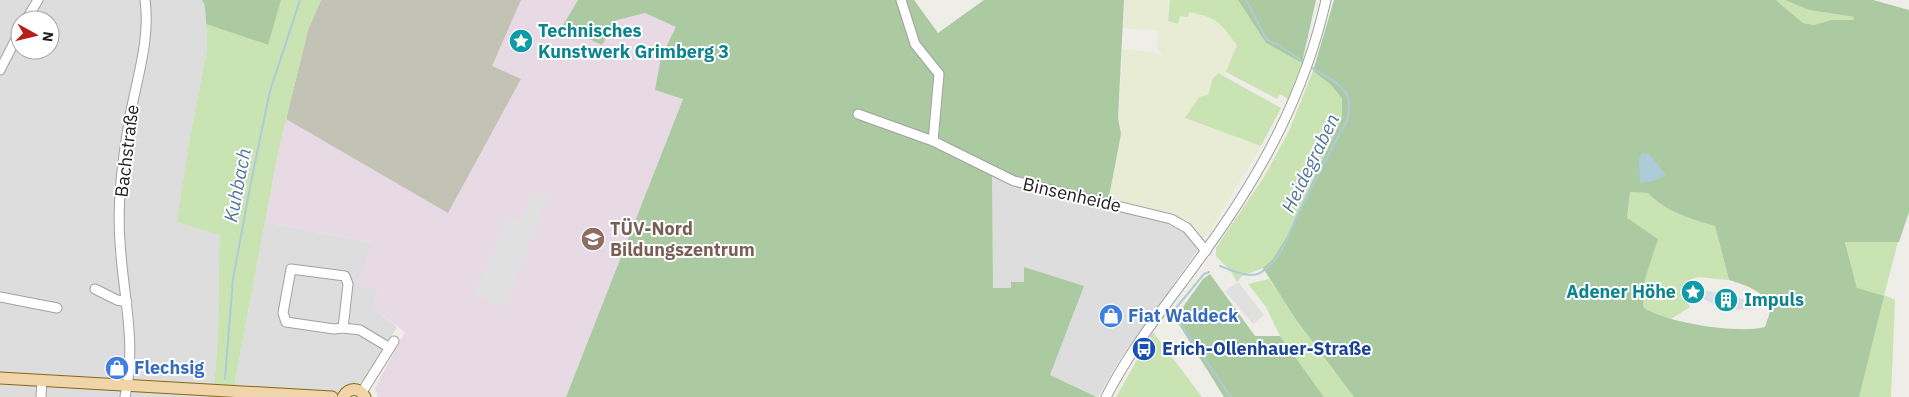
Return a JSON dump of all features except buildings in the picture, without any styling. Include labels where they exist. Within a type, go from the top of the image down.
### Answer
[{"type":"main road","points":[[0,378],[246,394],[332,397]]},
{"type":"main road","points":[[343,397],[346,392],[352,389],[364,394]]},
{"type":"street","name":"Bachstraße","points":[[125,397],[131,352],[128,302],[120,242],[121,201],[127,129],[144,48],[145,0]]},
{"type":"street","points":[[901,0],[915,44],[939,74],[933,141]]},
{"type":"street","points":[[1106,397],[1138,345],[1234,212],[1274,145],[1308,66],[1326,0]]},
{"type":"street","points":[[0,70],[10,50]]},
{"type":"street","name":"Binsenheide","points":[[858,114],[933,141],[1014,181],[1171,219],[1187,228],[1206,251]]},
{"type":"street","points":[[343,328],[348,284],[345,276],[291,269],[283,313],[286,322],[334,329],[360,330],[392,345],[364,394]]},
{"type":"street","points":[[95,288],[117,300],[128,302]]},
{"type":"street","points":[[0,297],[57,308]]},
{"type":"street","points":[[41,397],[42,380]]},
{"type":"shaded area","points":[[0,0],[202,0],[205,6],[207,50],[190,137],[178,221],[221,235],[218,334],[214,387],[210,387],[209,397],[0,397]]},
{"type":"shaded area","points":[[321,0],[618,0],[706,40],[566,397],[378,397],[375,388],[405,332],[372,308],[379,289],[356,283],[372,243],[265,222],[278,153],[308,30]]},
{"type":"shaded area","points":[[321,0],[521,0],[492,66],[521,79],[448,213],[286,119],[308,30]]},
{"type":"shaded area","points":[[1124,0],[1170,0],[1168,21],[1178,24],[1180,16],[1189,12],[1211,16],[1220,23],[1237,45],[1224,77],[1218,73],[1213,78],[1208,95],[1186,118],[1261,146],[1207,236],[1200,236],[1179,215],[1108,202],[1121,134],[1118,118],[1123,49],[1155,53],[1164,57],[1157,48],[1159,31],[1123,28]]},
{"type":"shaded area","points":[[992,169],[1179,215],[1204,237],[1197,251],[1119,361],[1098,397],[1050,375],[1084,286],[1024,268],[1024,282],[1011,288],[993,288]]},
{"type":"shaded area","points":[[534,190],[548,196],[505,308],[473,295],[509,216],[520,221]]},
{"type":"shaded area","points":[[265,222],[372,243],[379,289],[372,308],[397,327],[365,379],[340,397],[232,397]]},
{"type":"shaded area","points":[[1238,282],[1264,315],[1253,324],[1225,291]]},
{"type":"shaded area","points":[[1698,289],[1738,297],[1757,308],[1739,310],[1714,304],[1695,295],[1693,291]]},
{"type":"green space","points":[[202,0],[281,0],[268,45],[206,24],[205,6]]},
{"type":"green space","points":[[281,0],[321,0],[308,30],[278,153],[232,397],[209,397],[210,387],[214,387],[218,334],[220,235],[177,222],[190,137],[207,50],[206,24],[267,45]]},
{"type":"green space","points":[[578,0],[914,0],[938,33],[984,0],[1124,0],[1118,118],[1121,134],[1108,202],[1042,187],[992,170],[993,288],[1011,288],[1011,282],[1024,282],[1024,267],[1084,286],[1050,375],[1097,397],[566,397],[683,99],[655,90],[661,57],[676,27],[645,13],[617,20],[602,45],[562,27]]},
{"type":"green space","points":[[1170,0],[1238,0],[1266,43],[1302,63],[1288,99],[1280,94],[1277,99],[1226,72],[1237,45],[1231,37],[1218,22],[1207,16],[1189,12],[1188,17],[1180,16],[1178,24],[1168,21]]},
{"type":"green space","points":[[1238,0],[1316,0],[1302,63],[1266,43]]},
{"type":"green space","points":[[1334,0],[1776,0],[1803,23],[1814,25],[1831,20],[1853,20],[1854,17],[1809,10],[1785,0],[1873,0],[1909,10],[1909,212],[1899,242],[1845,242],[1857,288],[1884,296],[1859,397],[1354,397],[1295,318],[1263,268],[1273,259],[1287,236],[1342,118],[1342,98],[1330,84],[1313,71]],"holes":[[[1630,192],[1648,193],[1671,210],[1715,226],[1729,280],[1749,287],[1759,293],[1764,297],[1771,309],[1765,327],[1738,329],[1703,326],[1669,318],[1644,308],[1643,291],[1658,239],[1627,218]]]},
{"type":"green space","points":[[1776,0],[1785,0],[1809,10],[1854,17],[1853,20],[1831,20],[1814,25],[1803,23]]},
{"type":"green space","points":[[1313,71],[1330,84],[1342,98],[1342,118],[1287,236],[1273,259],[1263,268],[1242,276],[1237,282],[1232,273],[1216,256],[1216,248],[1264,177],[1289,131]]},
{"type":"green space","points":[[1218,73],[1281,108],[1261,146],[1185,118],[1199,97],[1208,95],[1213,78]]},
{"type":"green space","points":[[1630,192],[1648,193],[1671,210],[1715,226],[1729,280],[1698,277],[1689,280],[1680,292],[1690,307],[1671,319],[1655,315],[1644,308],[1645,284],[1627,218]]},
{"type":"green space","points":[[1845,241],[1898,242],[1884,295],[1895,300],[1891,397],[1859,397],[1857,288]]},
{"type":"green space","points":[[1210,274],[1255,336],[1280,336],[1324,397],[1224,397],[1175,318],[1203,279]]},
{"type":"green space","points":[[1269,279],[1354,397],[1324,397],[1280,336],[1266,307],[1248,284]]},
{"type":"green space","points":[[1153,332],[1202,397],[1116,397]]},
{"type":"water","points":[[1642,153],[1649,154],[1666,175],[1654,181],[1640,183],[1639,159]]},
{"type":"waterway","name":"Kuhbach","points":[[225,379],[233,279],[251,182],[270,91],[300,0]]},
{"type":"waterway","name":"Heidegraben","points":[[1246,0],[1267,40],[1277,44],[1305,63]]},
{"type":"waterway","name":"Heidegraben","points":[[1220,266],[1251,275],[1256,275],[1268,268],[1280,254],[1299,212],[1346,123],[1349,111],[1349,102],[1346,94],[1335,82],[1309,66]]},
{"type":"waterway","name":"Heidegraben","points":[[1209,272],[1204,274],[1176,308],[1177,319],[1231,397]]},
{"type":"place","name":"Technisches Kunstwerk Grimberg 3","points":[[521,41]]},
{"type":"place","name":"TÜV-Nord Bildungszentrum","points":[[593,239]]},
{"type":"place","name":"Adener Höhe","points":[[1693,292]]},
{"type":"place","name":"Impuls","points":[[1726,300]]},
{"type":"place","name":"Fiat Waldeck","points":[[1111,316]]},
{"type":"place","name":"Erich-Ollenhauer-Straße","points":[[1144,349]]},
{"type":"place","name":"Flechsig","points":[[117,368]]}]
